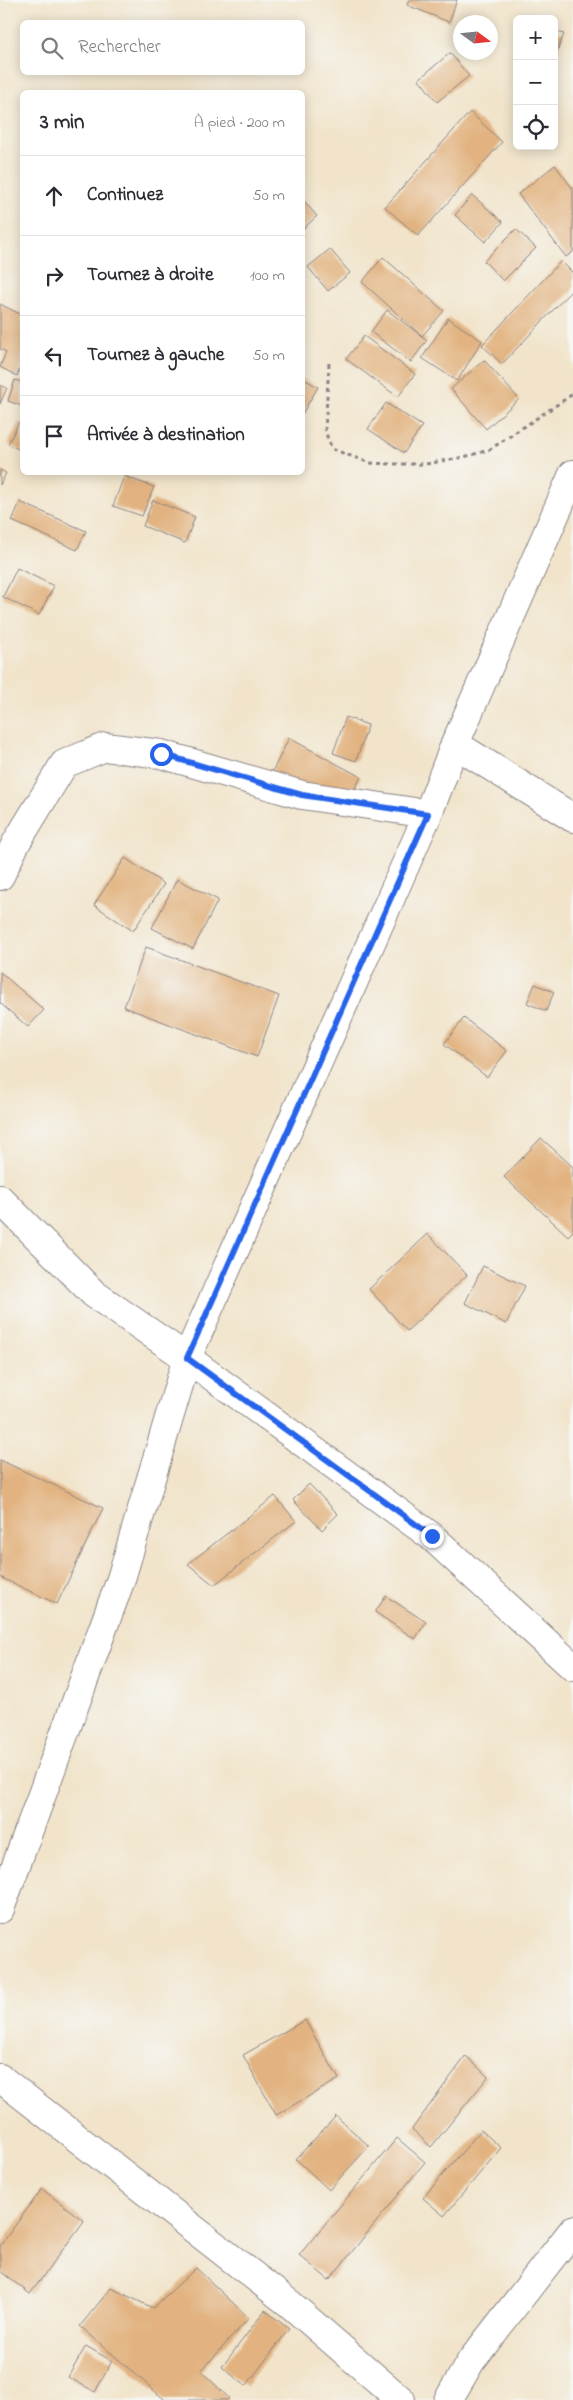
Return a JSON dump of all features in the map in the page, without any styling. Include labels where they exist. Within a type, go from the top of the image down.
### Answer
[{"type":"street","points":[[0,1909],[121,1580],[187,1358],[428,814],[456,744],[573,474]]},
{"type":"street","points":[[456,744],[573,818]]},
{"type":"street","points":[[0,876],[16,843],[64,764],[105,747],[161,754],[302,795],[428,814]]},
{"type":"street","points":[[0,1199],[94,1294],[187,1358],[432,1536],[573,1667]]},
{"type":"street","points":[[0,2078],[290,2304],[401,2400]]},
{"type":"street","points":[[448,2400],[471,2361],[573,2230]]},
{"type":"path","points":[[328,363],[325,431],[332,449],[370,463],[426,464],[489,450],[573,394]]},
{"type":"building","points":[[409,0],[457,0],[449,22],[407,5]]},
{"type":"building","points":[[558,32],[564,34],[558,49]]},
{"type":"building","points":[[450,53],[453,60],[456,60],[469,76],[437,102],[419,79]]},
{"type":"building","points":[[470,112],[502,142],[418,236],[385,207]]},
{"type":"building","points":[[555,165],[573,189],[573,252],[566,257],[518,194]]},
{"type":"building","points":[[472,195],[503,222],[485,242],[455,215]]},
{"type":"building","points":[[305,202],[317,216],[305,227]]},
{"type":"building","points":[[516,229],[536,248],[503,281],[484,261]]},
{"type":"building","points":[[330,249],[350,273],[328,291],[308,267]]},
{"type":"building","points":[[383,257],[444,311],[422,336],[362,282]]},
{"type":"building","points":[[561,261],[573,273],[573,289],[502,364],[482,345]]},
{"type":"building","points":[[0,304],[20,314],[20,369],[17,376],[0,367],[6,352],[0,349]]},
{"type":"building","points":[[387,310],[427,340],[411,362],[371,332]]},
{"type":"building","points":[[448,318],[482,341],[457,381],[422,358]]},
{"type":"building","points":[[364,336],[415,374],[398,397],[346,359]]},
{"type":"building","points":[[484,360],[519,399],[486,429],[451,389]]},
{"type":"building","points":[[15,380],[20,381],[20,405],[8,401]]},
{"type":"building","points":[[305,380],[318,387],[305,409]]},
{"type":"building","points":[[0,385],[7,388],[0,404]]},
{"type":"building","points":[[386,403],[422,426],[404,453],[368,429]]},
{"type":"building","points":[[19,422],[20,422],[20,450],[8,444]]},
{"type":"building","points":[[0,470],[6,473],[0,485]]},
{"type":"building","points":[[124,476],[154,487],[142,516],[113,506]]},
{"type":"building","points":[[153,500],[195,517],[185,543],[143,526]]},
{"type":"building","points":[[20,502],[86,531],[77,550],[12,521]]},
{"type":"building","points":[[17,568],[54,586],[39,615],[3,597]]},
{"type":"building","points":[[346,717],[368,725],[356,761],[333,753]]},
{"type":"building","points":[[289,738],[361,777],[343,810],[272,772]]},
{"type":"building","points":[[125,858],[164,884],[133,931],[94,905]]},
{"type":"building","points":[[177,879],[218,900],[193,949],[152,928]]},
{"type":"building","points":[[146,947],[279,996],[257,1057],[124,1007]]},
{"type":"building","points":[[0,972],[44,1010],[28,1027],[0,1003]]},
{"type":"building","points":[[535,984],[554,992],[546,1011],[527,1003]]},
{"type":"building","points":[[464,1018],[507,1051],[487,1077],[444,1044]]},
{"type":"building","points":[[541,1138],[573,1167],[573,1231],[568,1236],[504,1177]]},
{"type":"building","points":[[428,1234],[467,1275],[407,1331],[369,1289]]},
{"type":"building","points":[[483,1266],[525,1286],[506,1324],[465,1303]]},
{"type":"building","points":[[0,1460],[103,1508],[57,1604],[0,1577]]},
{"type":"building","points":[[309,1484],[338,1514],[322,1530],[293,1500]]},
{"type":"building","points":[[275,1496],[296,1521],[214,1585],[188,1564]]},
{"type":"building","points":[[386,1596],[426,1622],[415,1639],[375,1612]]},
{"type":"building","points":[[305,2020],[339,2079],[276,2115],[243,2055]]},
{"type":"building","points":[[466,2056],[488,2077],[431,2147],[412,2129]]},
{"type":"building","points":[[336,2116],[369,2146],[329,2190],[296,2159]]},
{"type":"building","points":[[481,2130],[501,2148],[444,2216],[423,2198]]},
{"type":"building","points":[[397,2138],[425,2162],[329,2280],[299,2255]]},
{"type":"building","points":[[42,2189],[84,2221],[30,2294],[0,2271],[0,2246]]},
{"type":"building","points":[[196,2268],[249,2318],[201,2371],[229,2398],[227,2400],[165,2400],[80,2326],[111,2288],[153,2308]]},
{"type":"building","points":[[265,2310],[289,2329],[246,2386],[222,2367]]},
{"type":"building","points":[[86,2346],[112,2361],[95,2392],[68,2377]]},
{"type":"route","points":[[161,754],[302,795],[428,814],[187,1358],[432,1536]]}]
